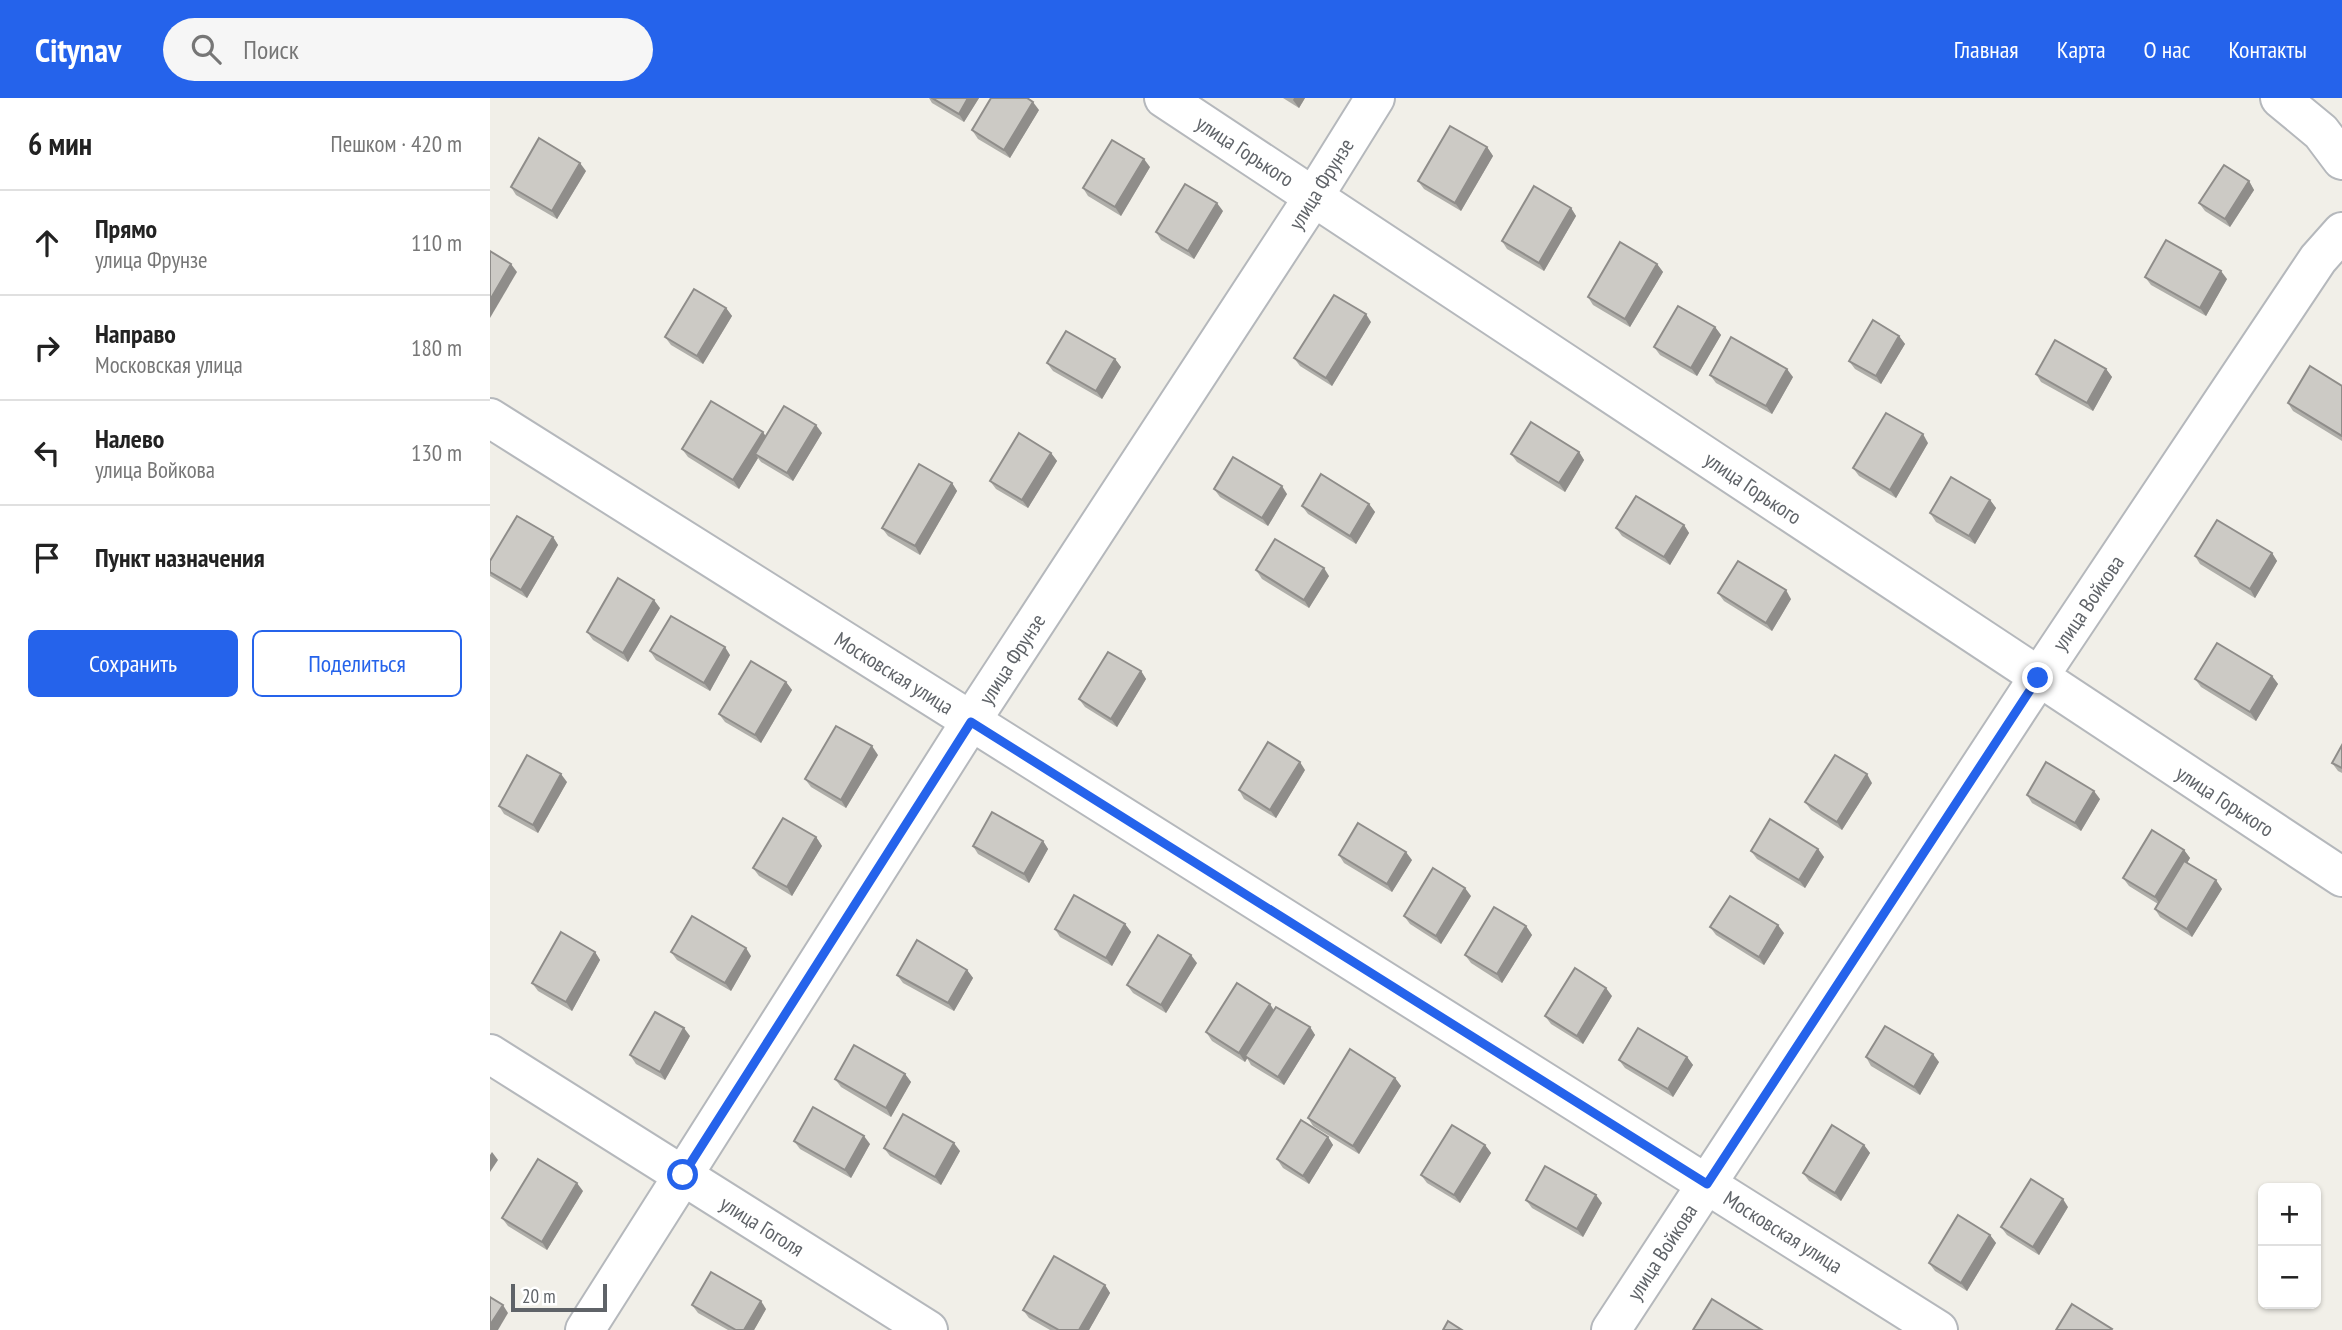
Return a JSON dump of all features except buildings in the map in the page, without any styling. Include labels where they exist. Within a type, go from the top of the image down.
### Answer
[{"type":"street","name":"улица Горького","points":[[1164,98],[2342,877]]},
{"type":"street","name":"улица Фрунзе","points":[[585,1330],[971,722],[1375,98]]},
{"type":"street","points":[[2280,98],[2321,132],[2342,160]]},
{"type":"street","name":"улица Войкова","points":[[1611,1330],[2038,678],[2318,259],[2342,232]]},
{"type":"street","name":"Московская улица","points":[[490,418],[1938,1330]]},
{"type":"street","name":"улица Гоголя","points":[[490,1054],[928,1330]]},
{"type":"route","points":[[683,1175],[971,722],[1707,1184],[2038,678]]}]
